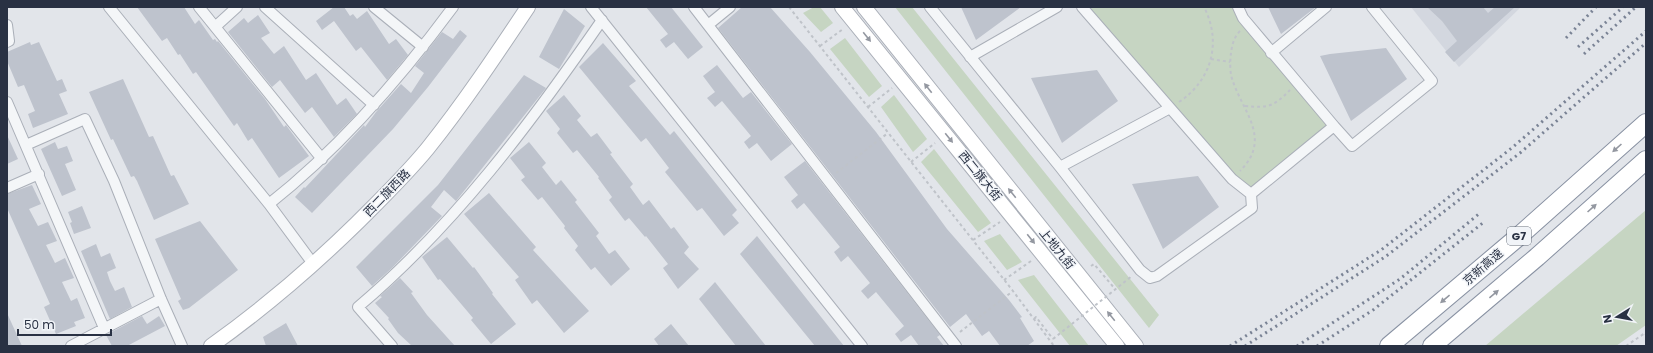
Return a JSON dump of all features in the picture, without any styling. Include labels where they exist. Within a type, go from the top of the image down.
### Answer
[{"type":"highway","name":"京新高速","points":[[1389,346],[1507,247],[1646,122]]},
{"type":"highway","name":"G7","points":[[1432,346],[1537,257],[1646,160]]},
{"type":"main road","name":"西二旗西路","points":[[211,346],[241,324],[314,265],[387,194],[427,149],[477,85],[528,7]]},
{"type":"main road","name":"西二旗大街","points":[[842,7],[1117,346]]},
{"type":"main road","name":"西二旗大街","points":[[864,7],[979,151]]},
{"type":"main road","name":"上地九街","points":[[979,151],[1136,346]]},
{"type":"street","points":[[109,7],[269,204],[314,265]]},
{"type":"street","points":[[199,7],[322,159]]},
{"type":"street","points":[[215,27],[237,7]]},
{"type":"street","points":[[265,7],[374,105]]},
{"type":"street","points":[[374,7],[423,47]]},
{"type":"street","points":[[269,204],[295,184],[362,119],[423,47],[453,7]]},
{"type":"street","points":[[591,7],[815,285],[862,346]]},
{"type":"street","points":[[694,7],[954,343]]},
{"type":"street","points":[[708,25],[730,7]]},
{"type":"street","points":[[930,7],[1060,167],[1140,270],[1150,278],[1157,276],[1252,208],[1251,194],[1232,179],[1082,7]]},
{"type":"street","points":[[970,57],[1057,7]]},
{"type":"street","points":[[1238,7],[1247,23],[1352,146],[1432,81],[1377,9]]},
{"type":"street","points":[[1272,52],[1326,7]]},
{"type":"street","points":[[392,346],[358,307],[403,266],[444,223],[494,166],[545,102],[602,20]]},
{"type":"street","points":[[7,25],[9,41],[7,42]]},
{"type":"street","points":[[7,102],[104,328]]},
{"type":"street","points":[[1060,167],[1170,108]]},
{"type":"street","points":[[26,145],[85,119],[114,181],[161,299],[182,346]]},
{"type":"street","points":[[1251,194],[1334,126]]},
{"type":"street","points":[[7,188],[38,174]]},
{"type":"street","points":[[70,346],[161,299]]},
{"type":"path","points":[[789,7],[1004,280],[1053,339],[1132,276]]},
{"type":"path","points":[[1170,108],[1195,90],[1207,70],[1211,59],[1214,44],[1213,30],[1211,21],[1204,7]]},
{"type":"path","points":[[820,46],[853,20]]},
{"type":"path","points":[[1232,179],[1246,164],[1254,149],[1255,133],[1232,75],[1230,62],[1231,49],[1236,35],[1247,23]]},
{"type":"path","points":[[1211,59],[1230,62]]},
{"type":"path","points":[[868,107],[902,80]]},
{"type":"path","points":[[1245,106],[1262,107],[1275,104],[1297,83]]},
{"type":"path","points":[[828,180],[888,133]]},
{"type":"path","points":[[911,162],[946,134]]},
{"type":"path","points":[[973,240],[1011,214]]},
{"type":"path","points":[[1004,280],[1042,253]]},
{"type":"path","points":[[1092,266],[1094,264],[1115,289]]},
{"type":"path","points":[[954,343],[1013,291]]},
{"type":"path","points":[[1035,318],[1054,346]]},
{"type":"path","points":[[1626,346],[1644,333],[1646,336]]},
{"type":"shaded area","points":[[1411,7],[1521,7],[1459,67]]},
{"type":"green space","points":[[814,7],[820,7],[833,23],[821,32],[803,13]]},
{"type":"green space","points":[[895,7],[912,7],[1159,315],[1149,328]]},
{"type":"green space","points":[[1082,7],[1238,7],[1334,126],[1251,194]]},
{"type":"green space","points":[[845,38],[882,86],[869,97],[830,49]]},
{"type":"green space","points":[[894,95],[927,139],[913,152],[881,107]]},
{"type":"green space","points":[[934,149],[991,223],[978,232],[921,162]]},
{"type":"green space","points":[[1646,210],[1646,325],[1616,346],[1485,346]]},
{"type":"green space","points":[[1000,234],[1022,262],[1007,270],[984,241]]},
{"type":"green space","points":[[1034,275],[1089,346],[1070,346],[1018,280]]},
{"type":"building","points":[[137,7],[184,7],[195,24],[199,20],[213,40],[215,39],[217,42],[218,41],[265,99],[284,127],[286,125],[309,156],[279,178],[252,138],[248,141],[237,123],[234,126],[196,72],[193,74],[167,38],[162,41]]},
{"type":"building","points":[[334,7],[344,7],[350,16],[353,14],[357,19],[367,11],[389,44],[396,39],[408,55],[387,80],[361,47],[356,51],[334,21],[322,30],[316,21]]},
{"type":"building","points":[[646,7],[671,7],[703,47],[688,59],[674,42],[666,48],[660,40],[668,34]]},
{"type":"building","points":[[742,7],[770,7],[810,52],[876,132],[947,229],[1009,300],[1022,317],[1020,318],[1034,341],[1027,346],[1000,346],[989,331],[982,336],[966,314],[950,327],[718,28]]},
{"type":"building","points":[[961,7],[1021,7],[976,40]]},
{"type":"building","points":[[1268,7],[1316,7],[1281,34]]},
{"type":"building","points":[[1427,7],[1483,7],[1488,13],[1495,7],[1515,7],[1454,62],[1445,52],[1457,41],[1442,21]]},
{"type":"building","points":[[564,9],[585,26],[559,69],[539,57]]},
{"type":"building","points":[[258,15],[270,33],[261,38],[274,54],[284,46],[306,80],[316,73],[337,105],[346,98],[357,114],[334,137],[312,107],[305,113],[280,80],[272,87],[228,32],[244,18],[248,23]]},
{"type":"building","points":[[460,30],[467,36],[428,87],[393,129],[312,213],[295,197],[364,125],[365,127],[401,84],[411,93],[424,73],[415,66],[442,32],[453,39]]},
{"type":"building","points":[[30,42],[31,45],[39,42],[57,81],[62,79],[67,91],[59,94],[68,114],[33,128],[28,114],[35,111],[24,85],[18,87],[7,61],[7,52]]},
{"type":"building","points":[[603,43],[636,81],[629,86],[670,135],[674,131],[737,210],[732,215],[739,223],[724,236],[702,208],[697,211],[665,172],[669,168],[646,138],[641,142],[579,67]]},
{"type":"building","points":[[1386,48],[1407,79],[1351,121],[1320,56]]},
{"type":"building","points":[[717,65],[743,98],[751,92],[792,144],[771,161],[757,143],[749,149],[744,142],[751,136],[722,101],[715,107],[707,98],[715,92],[703,76]]},
{"type":"building","points":[[1097,70],[1118,101],[1062,143],[1031,78]]},
{"type":"building","points":[[524,75],[546,88],[456,201],[444,190],[431,207],[442,216],[392,268],[372,286],[356,267],[438,185]]},
{"type":"building","points":[[123,79],[149,137],[153,136],[171,176],[174,175],[189,204],[154,220],[137,181],[134,176],[131,177],[113,139],[111,140],[89,92]]},
{"type":"building","points":[[564,95],[581,116],[577,120],[591,137],[597,133],[612,153],[610,154],[633,184],[630,187],[643,205],[649,200],[671,229],[674,227],[689,247],[684,253],[699,269],[678,289],[663,268],[668,264],[646,236],[645,237],[629,218],[625,221],[609,200],[612,197],[598,178],[599,177],[577,150],[573,153],[557,133],[560,129],[546,111]]},
{"type":"building","points":[[7,135],[18,159],[7,164]]},
{"type":"building","points":[[55,142],[58,149],[67,146],[73,161],[65,164],[76,190],[62,196],[41,149]]},
{"type":"building","points":[[529,142],[546,163],[542,167],[556,185],[561,180],[577,200],[575,202],[599,233],[596,236],[609,254],[615,250],[630,269],[611,286],[595,267],[591,270],[575,250],[578,246],[564,228],[565,226],[542,197],[538,200],[521,180],[525,177],[510,158]]},
{"type":"building","points":[[805,161],[940,335],[937,337],[944,346],[919,346],[911,335],[901,342],[895,334],[904,326],[876,292],[868,299],[861,291],[870,283],[848,256],[841,262],[834,252],[840,247],[804,203],[797,209],[791,201],[798,195],[784,177]]},
{"type":"building","points":[[1198,176],[1219,207],[1163,249],[1132,184]]},
{"type":"building","points":[[32,185],[41,204],[29,209],[38,226],[48,222],[57,241],[46,245],[55,263],[65,258],[74,278],[62,282],[71,301],[77,298],[85,318],[74,322],[76,326],[56,334],[44,307],[50,304],[7,208],[7,194]]},
{"type":"building","points":[[489,193],[536,247],[533,250],[589,311],[564,333],[537,300],[532,304],[515,280],[519,277],[464,214]]},
{"type":"building","points":[[82,206],[91,228],[74,234],[70,223],[72,222],[68,212]]},
{"type":"building","points":[[200,221],[238,270],[189,308],[183,310],[178,301],[181,299],[155,239]]},
{"type":"building","points":[[757,236],[844,346],[815,346],[740,254]]},
{"type":"building","points":[[447,237],[473,268],[474,267],[493,293],[492,294],[516,324],[491,344],[471,320],[473,318],[440,279],[438,280],[422,257]]},
{"type":"building","points":[[96,244],[101,257],[110,253],[116,268],[107,272],[110,281],[115,291],[124,287],[132,307],[110,319],[81,251]]},
{"type":"building","points":[[400,278],[413,292],[411,293],[427,315],[455,346],[412,346],[398,333],[388,319],[389,318],[375,303],[382,297],[380,296]]},
{"type":"building","points":[[715,282],[766,346],[736,346],[699,299]]},
{"type":"building","points":[[7,313],[22,346],[7,346]]},
{"type":"building","points":[[142,316],[147,324],[159,316],[165,326],[127,346],[112,346],[106,335]]},
{"type":"building","points":[[286,323],[298,346],[266,346],[263,337]]},
{"type":"building","points":[[671,324],[689,346],[659,346],[654,339]]},
{"type":"railway","points":[[1566,38],[1596,7]]},
{"type":"railway","points":[[1578,47],[1623,7]]},
{"type":"railway","points":[[1584,54],[1636,7]]},
{"type":"railway","points":[[1230,346],[1381,250],[1513,147],[1646,31]]},
{"type":"railway","points":[[1245,346],[1385,257],[1520,153],[1646,43]]},
{"type":"railway","points":[[1297,346],[1400,279],[1480,213]]},
{"type":"railway","points":[[1317,346],[1373,310],[1484,222]]}]
